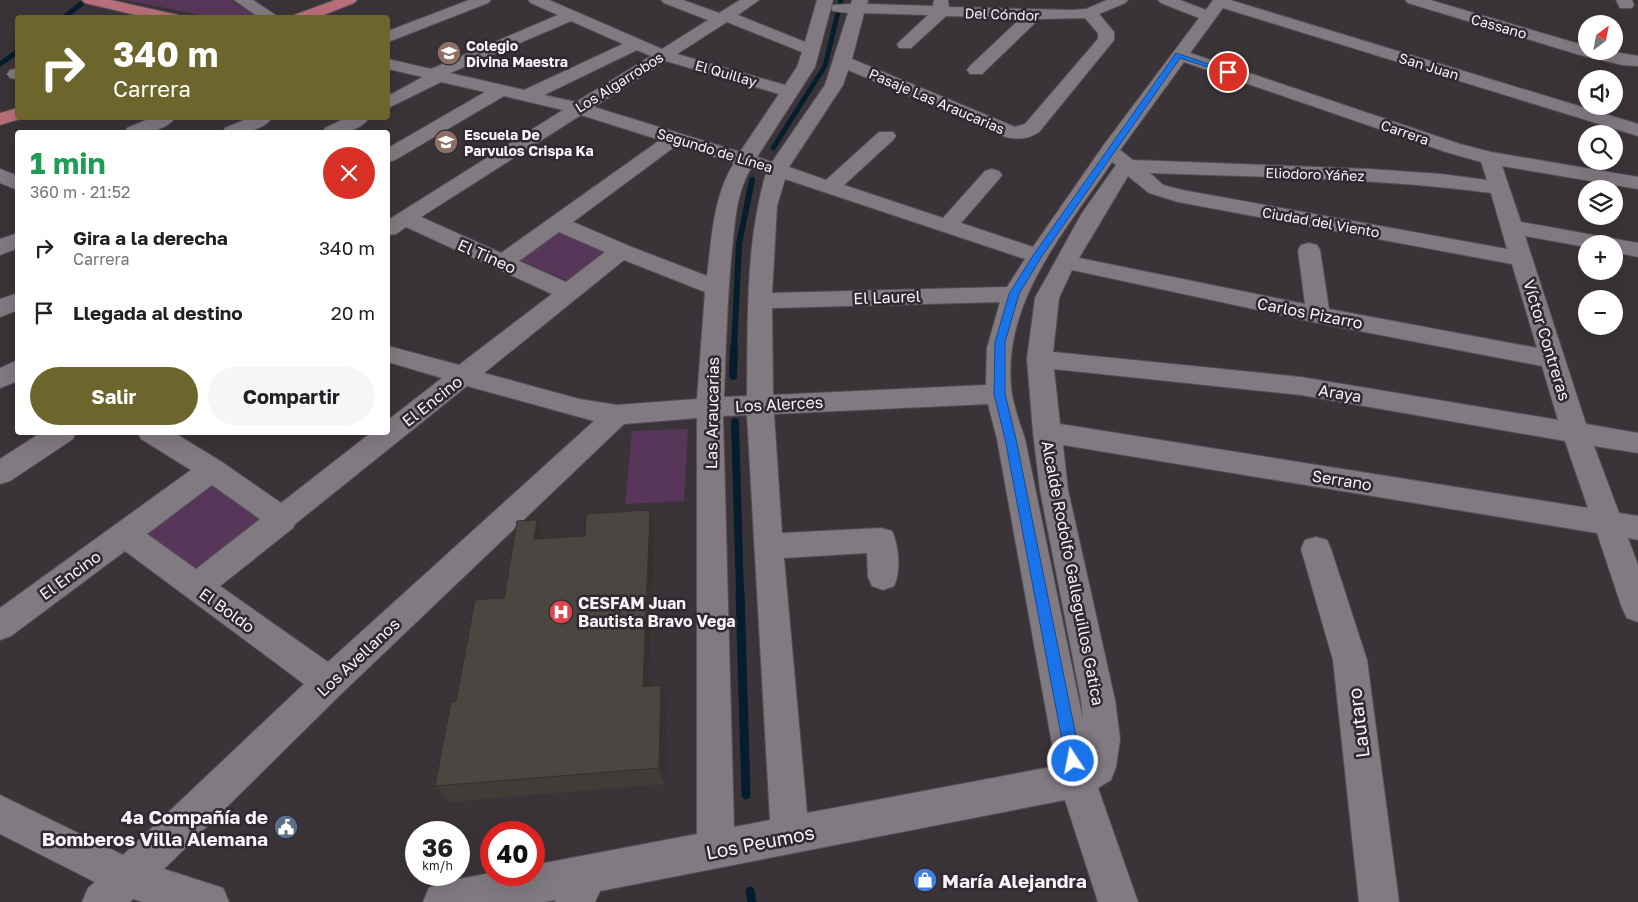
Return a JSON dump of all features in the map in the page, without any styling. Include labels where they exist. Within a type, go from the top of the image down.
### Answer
[{"type":"main road","points":[[286,15],[327,0]]},
{"type":"main road","points":[[308,15],[350,0]]},
{"type":"main road","points":[[98,1],[147,15]]},
{"type":"main road","points":[[0,119],[15,114]]},
{"type":"street","points":[[242,0],[267,15]]},
{"type":"street","points":[[390,36],[483,0]]},
{"type":"street","name":"El Quillay","points":[[536,0],[663,55],[790,92]]},
{"type":"street","points":[[669,0],[810,49]]},
{"type":"street","name":"Los Algarrobos","points":[[396,224],[577,108],[751,0]]},
{"type":"street","name":"Del Cóndor","points":[[822,3],[856,6],[941,6],[1089,13],[1120,0]]},
{"type":"street","name":"San Juan","points":[[1166,0],[1216,6],[1638,130]]},
{"type":"street","name":"Cassano","points":[[1413,0],[1578,48]]},
{"type":"street","name":"Las Araucarias","points":[[716,851],[710,407],[717,288],[727,200],[734,179],[806,67],[822,3]]},
{"type":"street","points":[[790,836],[768,546],[760,405],[760,301],[767,206],[777,170],[834,85],[843,61],[856,6]]},
{"type":"street","points":[[905,44],[941,6]]},
{"type":"street","points":[[1118,902],[1077,780],[1011,439],[999,394],[1000,342],[1014,294],[1038,256],[1110,150],[1216,6]]},
{"type":"street","points":[[976,70],[1026,10]]},
{"type":"street","name":"Pasaje Las Araucarias","points":[[843,61],[1014,133],[1020,133],[1032,128],[1106,40],[1106,32],[1089,13]]},
{"type":"street","points":[[390,102],[436,75],[572,15]]},
{"type":"street","points":[[527,96],[636,44]]},
{"type":"street","name":"Carrera","points":[[1179,55],[1453,148],[1490,158],[1638,183]]},
{"type":"street","name":"Cassano","points":[[1623,59],[1636,62]]},
{"type":"street","name":"Segundo de Línea","points":[[390,64],[577,108],[676,137],[1038,256]]},
{"type":"street","points":[[390,155],[502,90]]},
{"type":"street","points":[[139,130],[161,120]]},
{"type":"street","points":[[236,130],[259,120]]},
{"type":"street","points":[[336,130],[356,120]]},
{"type":"street","points":[[830,187],[886,136]]},
{"type":"street","points":[[502,263],[676,137]]},
{"type":"street","points":[[1110,150],[1130,165]]},
{"type":"street","name":"Víctor Contreras","points":[[1490,158],[1501,188],[1575,431],[1638,608]]},
{"type":"street","name":"Eliodoro Yáñez","points":[[1130,165],[1432,179],[1501,188]]},
{"type":"street","name":"Ciudad del Viento","points":[[1130,165],[1156,189],[1178,196],[1522,259]]},
{"type":"street","name":"Alcalde Rodolfo Galleguillos Gatica","points":[[1077,780],[1098,767],[1102,739],[1098,700],[1054,490],[1046,432],[1040,359],[1047,298],[1104,196],[1120,172],[1130,165]]},
{"type":"street","points":[[948,225],[992,174]]},
{"type":"street","points":[[0,175],[15,183]]},
{"type":"street","points":[[0,194],[15,186]]},
{"type":"street","points":[[558,223],[621,251],[717,288]]},
{"type":"street","name":"El Tineo","points":[[396,224],[502,263],[570,293]]},
{"type":"street","points":[[1512,227],[1578,239]]},
{"type":"street","points":[[0,248],[15,240]]},
{"type":"street","points":[[1623,248],[1638,250]]},
{"type":"street","points":[[1309,250],[1318,315]]},
{"type":"street","name":"El Encino","points":[[390,434],[621,251]]},
{"type":"street","name":"Carlos Pizarro","points":[[1066,262],[1318,315],[1554,360]]},
{"type":"street","name":"El Laurel","points":[[760,301],[1014,294]]},
{"type":"street","points":[[0,309],[15,302]]},
{"type":"street","name":"Los Alerces","points":[[390,355],[579,409],[617,415],[710,407],[999,394]]},
{"type":"street","name":"Araya","points":[[1040,359],[1302,386],[1638,442]]},
{"type":"street","points":[[0,379],[15,371]]},
{"type":"street","name":"Los Avellanos","points":[[115,890],[328,683],[617,415]]},
{"type":"street","name":"Serrano","points":[[1046,432],[1638,528]]},
{"type":"street","points":[[0,473],[58,435]]},
{"type":"street","points":[[156,435],[212,470],[282,520]]},
{"type":"street","name":"El Encino","points":[[195,587],[389,435]]},
{"type":"street","name":"El Encino","points":[[0,626],[212,470]]},
{"type":"street","name":"El Boldo","points":[[126,535],[328,683]]},
{"type":"street","points":[[768,546],[881,540],[884,577]]},
{"type":"street","name":"Lautaro","points":[[1316,549],[1350,660],[1379,902]]},
{"type":"street","name":"Los Peumos","points":[[444,902],[581,888],[716,851],[1077,780]]},
{"type":"street","points":[[0,814],[115,890],[209,902]]},
{"type":"shaded area","points":[[126,0],[230,0],[256,15],[200,15]]},
{"type":"shaded area","points":[[558,228],[609,250],[571,282],[518,259]]},
{"type":"shaded area","points":[[688,429],[684,501],[625,504],[632,431]]},
{"type":"shaded area","points":[[213,482],[272,521],[201,576],[142,533]]},
{"type":"building","points":[[650,510],[643,687],[661,685],[659,768],[435,786],[451,702],[456,701],[475,600],[504,598],[517,521],[537,520],[534,539],[585,536],[586,514]]},
{"type":"waterway","points":[[773,148],[825,66],[841,0]]},
{"type":"waterway","points":[[67,15],[81,4]]},
{"type":"waterway","points":[[0,64],[15,53]]},
{"type":"waterway","points":[[734,348],[739,244],[752,180]]},
{"type":"waterway","points":[[733,376],[734,347]]},
{"type":"waterway","points":[[735,422],[740,593]]},
{"type":"waterway","points":[[740,592],[746,795]]},
{"type":"waterway","points":[[750,891],[752,902]]},
{"type":"place","name":"Colegio Divina Maestra","points":[[449,53]]},
{"type":"place","name":"Escuela De Parvulos Crispa Ka","points":[[446,142]]},
{"type":"place","name":"CESFAM Juan Bautista Bravo Vega","points":[[561,612]]},
{"type":"place","name":"4a Compañía de Bomberos Villa Alemana","points":[[286,827]]},
{"type":"place","name":"María Alejandra","points":[[925,880]]},
{"type":"route","points":[[1073,761],[1011,439],[999,394],[1000,342],[1014,294],[1024,277],[1110,150],[1179,55],[1228,72]]}]
